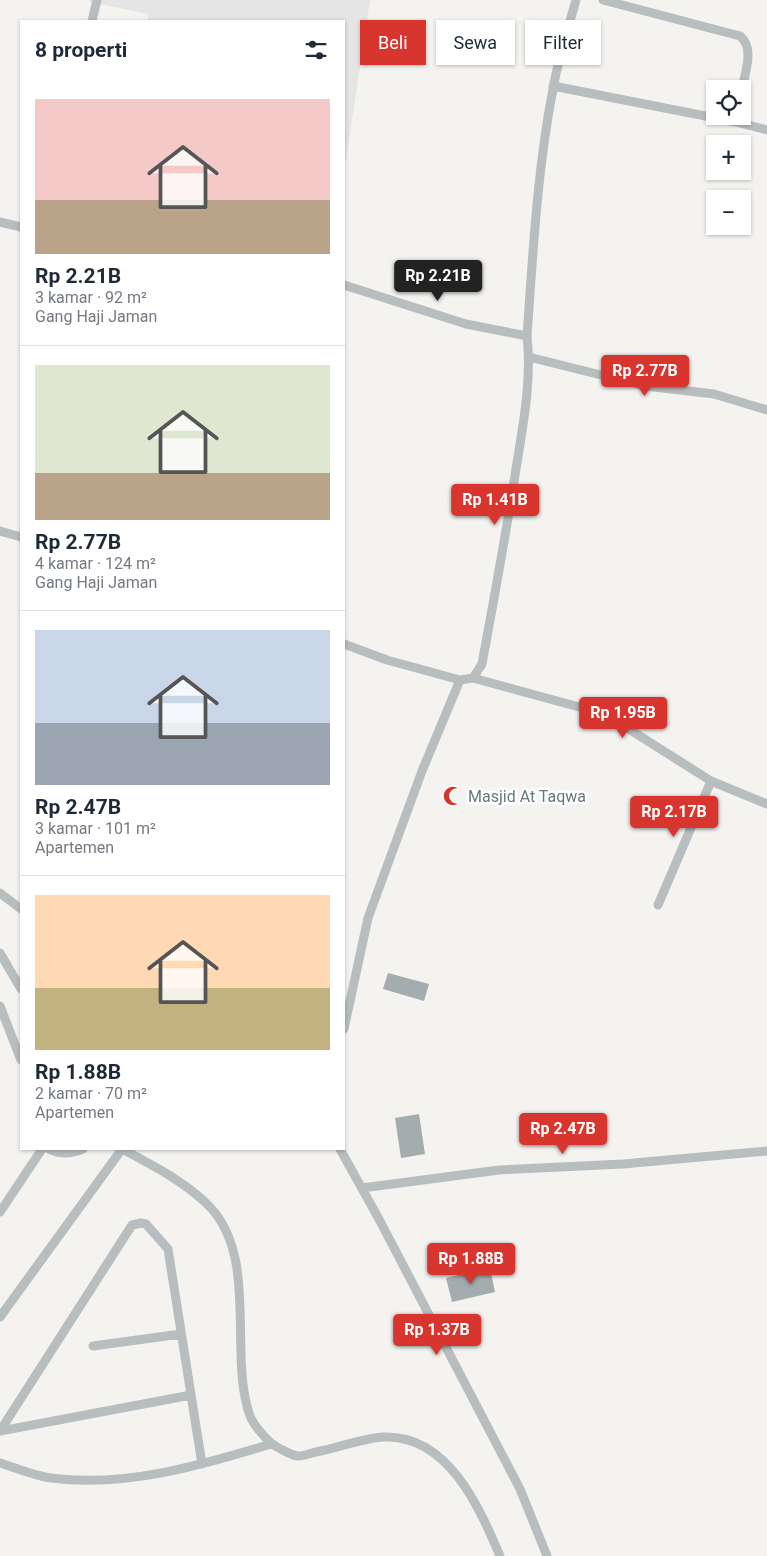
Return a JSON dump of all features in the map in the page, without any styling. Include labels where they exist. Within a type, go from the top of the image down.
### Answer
[{"type":"street","points":[[92,20],[97,0]]},
{"type":"street","points":[[473,678],[482,664],[505,540],[524,419],[529,357],[527,336],[537,199],[553,86],[576,0]]},
{"type":"street","points":[[603,0],[740,36],[745,40],[748,54],[744,80]]},
{"type":"street","points":[[553,86],[706,114]]},
{"type":"street","points":[[751,124],[767,130]]},
{"type":"street","points":[[0,222],[20,227]]},
{"type":"street","points":[[345,285],[466,324],[527,336]]},
{"type":"street","points":[[529,357],[645,386],[714,394],[767,410]]},
{"type":"street","points":[[0,531],[20,537]]},
{"type":"street","points":[[345,644],[387,660],[460,680],[473,678],[605,714],[711,781],[767,804]]},
{"type":"street","points":[[345,1024],[368,918],[422,771],[460,680]]},
{"type":"street","points":[[658,905],[711,781]]},
{"type":"street","points":[[0,893],[20,908]]},
{"type":"street","points":[[0,954],[20,987]]},
{"type":"street","points":[[0,1006],[20,1057]]},
{"type":"street","points":[[0,1212],[41,1150]]},
{"type":"street","points":[[52,1150],[62,1153],[73,1153],[80,1150]]},
{"type":"street","points":[[0,1317],[121,1150]]},
{"type":"street","points":[[124,1150],[167,1174],[210,1207],[223,1227],[232,1251],[239,1284],[244,1389],[250,1418],[271,1444],[298,1456],[383,1437],[413,1440],[442,1459],[463,1483],[486,1524],[500,1556]]},
{"type":"street","points":[[341,1150],[520,1489],[547,1556]]},
{"type":"street","points":[[362,1188],[499,1170],[623,1164],[767,1151]]},
{"type":"street","points":[[0,1431],[132,1225],[141,1223],[146,1224],[168,1249],[202,1464]]},
{"type":"street","points":[[93,1346],[181,1334]]},
{"type":"street","points":[[0,1431],[191,1395]]},
{"type":"street","points":[[0,1463],[49,1478],[88,1481],[119,1478],[202,1464],[271,1444]]},
{"type":"shaded area","points":[[90,0],[370,0],[367,20],[360,20],[360,65],[346,160],[345,20],[148,20],[148,14],[90,2]]},
{"type":"building","points":[[388,973],[429,984],[424,1001],[383,989]]},
{"type":"building","points":[[419,1114],[425,1154],[401,1158],[395,1118]]},
{"type":"building","points":[[490,1268],[495,1292],[452,1302],[446,1278]]},
{"type":"place","name":"Masjid At Taqwa","points":[[453,796]]}]
